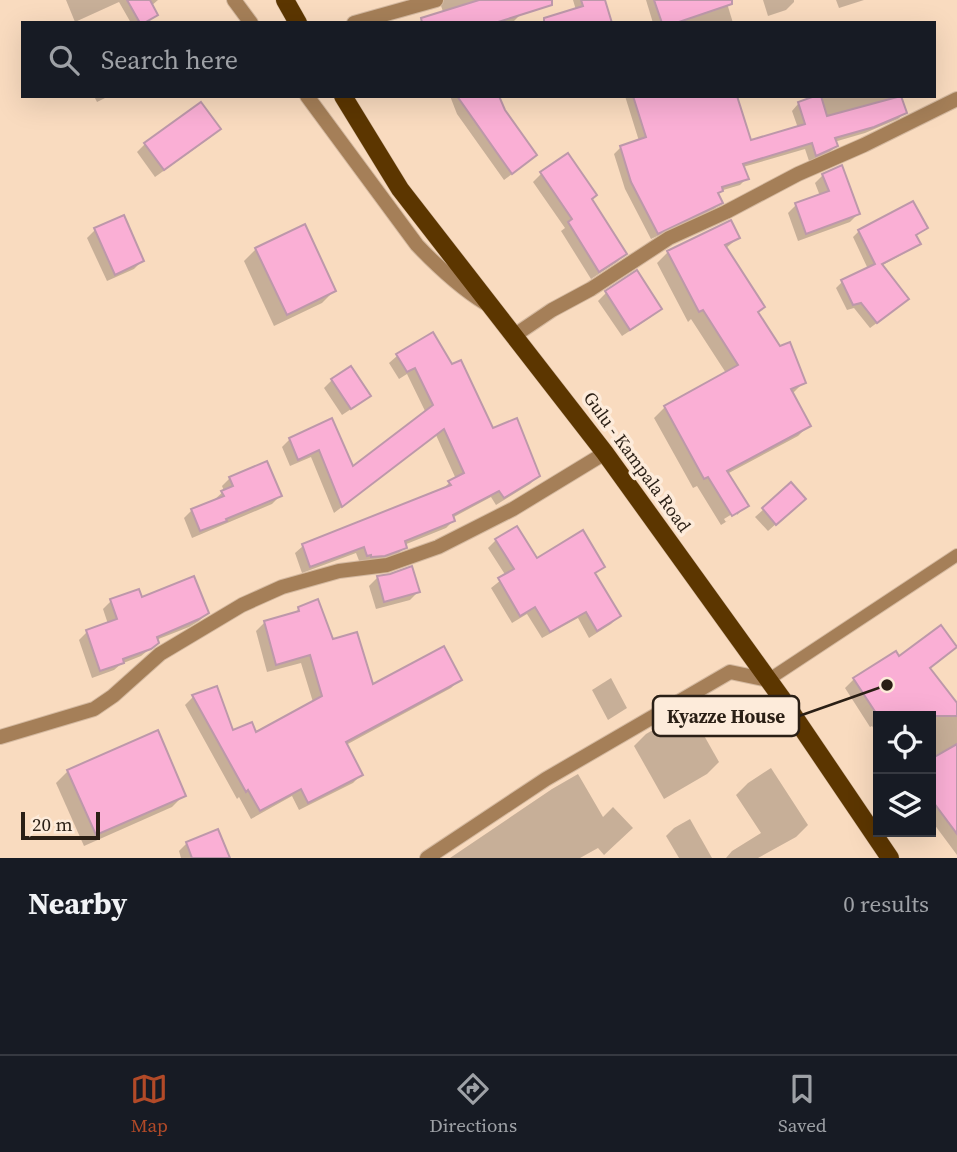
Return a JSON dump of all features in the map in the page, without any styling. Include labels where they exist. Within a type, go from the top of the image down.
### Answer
[{"type":"main road","points":[[285,0],[297,21]]},
{"type":"main road","name":"Gulu - Kampala Road","points":[[344,98],[400,189],[605,453],[768,680],[890,858]]},
{"type":"street","points":[[234,0],[250,21]]},
{"type":"street","points":[[361,21],[436,0]]},
{"type":"street","points":[[308,98],[417,245],[464,290],[494,309]]},
{"type":"street","points":[[515,335],[668,238],[957,99]]},
{"type":"street","points":[[0,737],[94,709],[113,696],[160,654],[242,605],[282,587],[339,571],[387,565],[438,547],[513,509],[605,453]]},
{"type":"street","points":[[427,858],[546,779],[730,672],[768,680]]},
{"type":"lane","points":[[768,680],[957,555]]},
{"type":"building","points":[[127,0],[150,0],[158,15],[148,21],[139,21]]},
{"type":"building","points":[[479,0],[552,0],[552,5],[501,21],[422,21],[421,18]]},
{"type":"building","points":[[581,0],[605,0],[611,21],[544,21],[544,18],[583,6]]},
{"type":"building","points":[[654,0],[732,0],[732,4],[682,21],[661,21]]},
{"type":"building","points":[[458,98],[500,98],[505,110],[537,155],[512,174]]},
{"type":"building","points":[[634,98],[738,98],[751,140],[805,124],[798,102],[809,98],[822,98],[827,116],[894,98],[902,98],[907,113],[874,127],[835,138],[838,146],[816,156],[812,143],[743,164],[749,179],[722,187],[723,191],[718,193],[723,203],[658,234],[631,182],[620,146],[646,137]]},
{"type":"building","points":[[201,102],[221,129],[164,170],[144,143]]},
{"type":"building","points":[[568,153],[597,195],[592,199],[627,254],[599,272],[568,222],[572,219],[540,172]]},
{"type":"building","points":[[842,165],[860,214],[806,234],[795,203],[829,191],[822,174]]},
{"type":"building","points":[[913,201],[928,228],[916,235],[921,244],[882,264],[909,299],[877,323],[861,303],[853,305],[841,280],[875,264],[858,230]]},
{"type":"building","points":[[124,215],[144,261],[115,275],[94,228]]},
{"type":"building","points":[[731,220],[740,238],[725,245],[765,307],[758,312],[780,346],[790,342],[806,383],[791,389],[811,426],[727,471],[749,506],[732,516],[708,477],[704,479],[664,406],[738,365],[703,310],[699,312],[667,251]]},
{"type":"building","points":[[305,224],[336,291],[287,315],[255,248]]},
{"type":"building","points":[[637,270],[662,309],[630,330],[605,291]]},
{"type":"building","points":[[433,332],[452,364],[461,360],[493,428],[517,418],[540,476],[504,498],[499,491],[453,515],[455,521],[405,541],[407,548],[385,556],[371,557],[367,556],[364,547],[310,567],[302,544],[451,485],[448,481],[464,473],[444,429],[342,507],[319,450],[298,460],[289,438],[332,418],[353,466],[433,405],[415,368],[407,372],[396,354]]},
{"type":"building","points":[[351,366],[371,396],[351,409],[331,379]]},
{"type":"building","points":[[267,461],[282,496],[200,531],[191,509],[224,496],[221,491],[233,486],[229,477]]},
{"type":"building","points":[[791,482],[806,499],[776,525],[762,508]]},
{"type":"building","points":[[517,526],[537,558],[583,530],[605,567],[595,573],[621,616],[597,631],[586,612],[550,632],[535,607],[520,616],[498,578],[514,569],[495,539]]},
{"type":"building","points":[[412,566],[420,592],[384,602],[377,576]]},
{"type":"building","points":[[194,576],[209,613],[157,637],[159,643],[151,649],[123,659],[124,663],[100,671],[86,630],[117,619],[110,599],[139,589],[142,597]]},
{"type":"building","points":[[318,599],[333,639],[357,632],[373,684],[444,646],[462,680],[346,742],[363,775],[308,803],[301,789],[260,811],[248,790],[246,792],[192,695],[217,686],[233,730],[252,722],[256,732],[322,696],[310,655],[276,665],[264,621],[299,611],[298,607]]},
{"type":"building","points":[[941,625],[957,647],[930,668],[957,703],[957,716],[936,716],[936,711],[875,711],[853,678],[896,651],[899,656]]},
{"type":"building","points":[[158,730],[186,796],[96,835],[67,770]]},
{"type":"building","points":[[957,744],[957,834],[936,806],[936,756]]},
{"type":"building","points":[[218,829],[230,858],[192,858],[186,842]]},
{"type":"place","name":"Kyazze House","points":[[887,685]]}]
